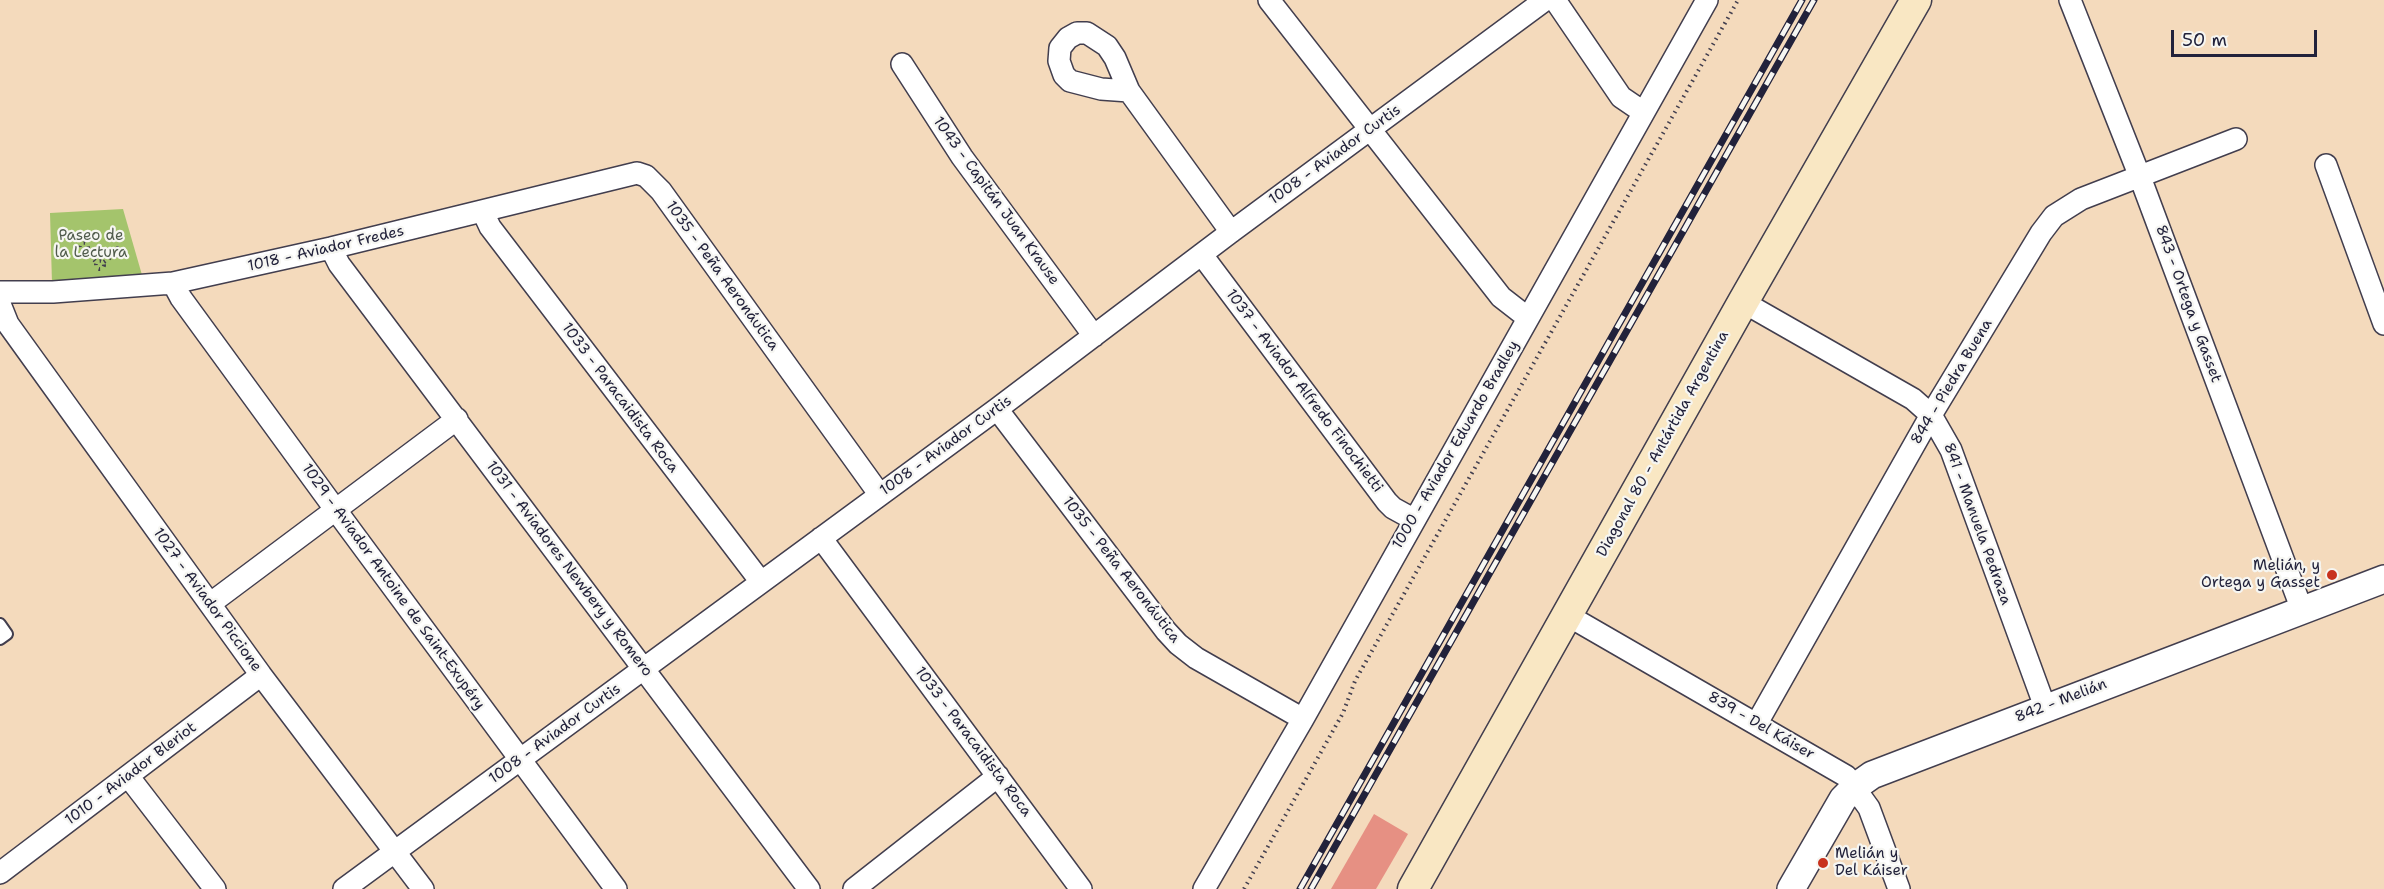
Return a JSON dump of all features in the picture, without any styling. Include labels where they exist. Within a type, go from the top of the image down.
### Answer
[{"type":"main road","name":"Diagonal 80 - Antártida Argentina","points":[[1413,889],[1743,302],[1916,0]]},
{"type":"street","points":[[1269,0],[1501,297],[1528,318]]},
{"type":"street","name":"1008 - Aviador Curtis","points":[[344,889],[997,410],[1231,232],[1545,0]]},
{"type":"street","points":[[1556,0],[1621,97],[1643,112]]},
{"type":"street","name":"1000 - Aviador Eduardo Bradley","points":[[1204,889],[1303,719],[1413,519],[1707,0]]},
{"type":"street","name":"843 - Ortega y Gasset","points":[[2070,0],[2140,177],[2302,610]]},
{"type":"street","name":"1043 - Capitán Juan Krause","points":[[902,63],[962,158],[1094,336]]},
{"type":"street","points":[[1129,91],[1231,232]]},
{"type":"street","name":"844 - Piedra Buena","points":[[1757,723],[1931,415],[2041,233],[2054,216],[2081,199],[2236,139]]},
{"type":"street","points":[[2326,165],[2384,324]]},
{"type":"street","name":"1018 - Aviador Fredes","points":[[0,292],[53,292],[173,283],[483,212],[633,173],[646,176]]},
{"type":"street","name":"1035 - Peña Aeronáutica","points":[[646,176],[661,191],[880,495]]},
{"type":"street","name":"1033 - Paracaidista Roca","points":[[483,212],[497,237],[761,582]]},
{"type":"street","name":"1031 - Aviadores Newbery y Romero","points":[[331,248],[339,264],[808,889]]},
{"type":"street","name":"1037 - Aviador Alfredo Finochietti","points":[[1202,255],[1387,502],[1413,519]]},
{"type":"street","name":"1029 - Aviador Antoine de Saint-Exupéry","points":[[173,283],[181,298],[335,509],[616,889]]},
{"type":"street","name":"841 - Manuela Pedraza","points":[[1743,302],[1913,399],[1931,415],[1951,450],[2045,707]]},
{"type":"street","name":"1027 - Aviador Piccione","points":[[0,304],[8,324],[261,675],[423,889]]},
{"type":"street","name":"1035 - Peña Aeronáutica","points":[[997,410],[1178,644],[1196,658],[1303,719]]},
{"type":"street","points":[[211,603],[457,419]]},
{"type":"street","name":"1033 - Paracaidista Roca","points":[[821,538],[1081,889]]},
{"type":"street","name":"842 - Melián","points":[[1791,889],[1830,820],[1855,787],[1872,775],[2384,579]]},
{"type":"street","name":"839 - Del Káiser","points":[[1567,615],[1838,771],[1855,787],[1869,808],[1899,889]]},
{"type":"street","name":"1010 - Aviador Bleriot","points":[[0,873],[261,675]]},
{"type":"street","points":[[128,776],[215,889]]},
{"type":"street","points":[[854,889],[998,776]]},
{"type":"lane","points":[[0,624],[7,634],[0,639]]},
{"type":"path","points":[[1244,889],[1343,713],[1355,681],[1738,0]]},
{"type":"path","points":[[86,251],[97,263],[97,268],[101,269],[104,262],[114,255]]},
{"type":"green space","name":"Paseo de la Lectura","points":[[123,209],[142,275],[52,283],[50,213]]},
{"type":"building","points":[[1374,814],[1408,834],[1376,889],[1331,889]]},
{"type":"railway","points":[[1300,889],[1802,0]]},
{"type":"railway","points":[[1311,889],[1814,0]]},
{"type":"place","name":"Melián, y Ortega y Gasset","points":[[2332,575]]},
{"type":"place","name":"Melián y Del Káiser","points":[[1823,863]]}]
